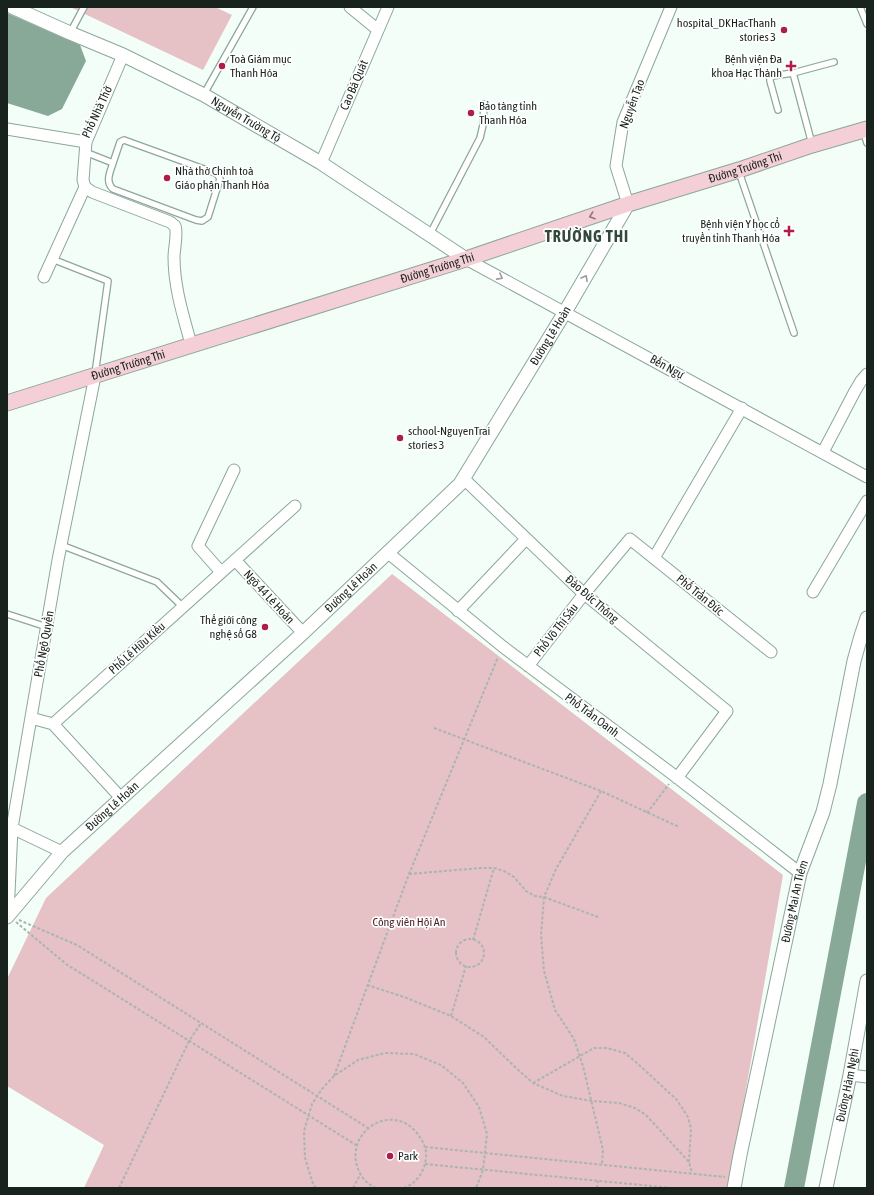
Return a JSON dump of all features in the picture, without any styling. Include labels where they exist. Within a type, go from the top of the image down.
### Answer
[{"type":"main road","name":"Đường Trường Thi","points":[[7,403],[191,344],[466,259],[628,204],[739,170],[812,145],[866,134]]},
{"type":"street","name":"Nguyễn Trường Tộ","points":[[12,7],[123,55],[204,95],[320,163],[466,259]]},
{"type":"street","points":[[350,7],[378,30]]},
{"type":"street","name":"Cao Bá Quát","points":[[320,163],[388,7]]},
{"type":"street","name":"Nguyễn Tạo","points":[[628,204],[616,166],[623,122],[671,7]]},
{"type":"street","name":"Phố Nhà Thờ","points":[[7,129],[85,147],[123,55]]},
{"type":"street","points":[[85,147],[83,180],[85,187],[92,192],[170,222],[174,226],[176,232],[174,257],[176,283],[191,344]]},
{"type":"street","points":[[44,277],[85,187]]},
{"type":"street","name":"Đường Lê Hoàn","points":[[7,916],[62,852],[303,633],[460,484],[565,312],[628,204]]},
{"type":"street","name":"Bến Ngự","points":[[466,259],[867,477]]},
{"type":"street","points":[[823,452],[854,391],[867,374]]},
{"type":"street","name":"Phố Ngô Quyền","points":[[7,916],[12,828],[61,546],[95,376]]},
{"type":"street","points":[[654,558],[742,408]]},
{"type":"street","points":[[221,572],[198,546],[234,470]]},
{"type":"street","name":"Đào Đức Thông","points":[[463,478],[584,594],[727,711],[676,777]]},
{"type":"street","points":[[813,592],[867,501]]},
{"type":"street","name":"Phố Lê Hữu Kiều","points":[[53,724],[296,506]]},
{"type":"street","points":[[458,611],[526,539]]},
{"type":"street","name":"Phố Trần Đức","points":[[630,539],[771,652]]},
{"type":"street","name":"Phố Võ Thị Sáu","points":[[528,666],[584,594],[630,539]]},
{"type":"street","name":"Phố Trần Oanh","points":[[387,552],[502,646],[676,777],[800,873]]},
{"type":"street","name":"Ngõ 44 Lê Hoàn","points":[[235,560],[303,633]]},
{"type":"street","name":"Đường Mai An Tiêm","points":[[735,1183],[800,873],[823,812],[830,784],[854,661],[860,636],[867,618]]},
{"type":"street","points":[[31,718],[53,724],[122,798]]},
{"type":"street","points":[[12,828],[62,852]]},
{"type":"street","name":"Đường Hàm Nghi","points":[[826,1188],[850,1075],[867,981]]},
{"type":"street","points":[[850,1075],[867,1076]]},
{"type":"lane","points":[[70,33],[84,7]]},
{"type":"lane","points":[[204,95],[254,7]]},
{"type":"lane","points":[[860,7],[867,24]]},
{"type":"lane","points":[[778,110],[770,82],[770,78],[772,76],[793,73],[834,62]]},
{"type":"lane","points":[[793,73],[812,145]]},
{"type":"lane","points":[[430,234],[480,138],[483,125],[484,104]]},
{"type":"lane","points":[[124,140],[215,173],[220,179],[208,217],[202,221],[196,220],[113,189],[109,185],[108,181],[112,163],[120,142],[124,140]]},
{"type":"lane","points":[[85,147],[112,163]]},
{"type":"lane","points":[[739,170],[794,333]]},
{"type":"lane","points":[[52,259],[108,281],[95,376]]},
{"type":"lane","points":[[61,546],[157,582],[183,606]]},
{"type":"lane","points":[[7,614],[47,627]]},
{"type":"path","points":[[334,1076],[409,874],[502,646]]},
{"type":"path","points":[[434,728],[601,791],[679,827]]},
{"type":"path","points":[[647,813],[676,777]]},
{"type":"path","points":[[601,791],[556,869],[544,897],[541,935],[544,971],[555,1010],[574,1039],[583,1066],[603,1150],[602,1164]]},
{"type":"path","points":[[409,874],[494,868],[504,871],[514,877],[526,891],[534,896],[544,897],[598,917]]},
{"type":"path","points":[[473,940],[494,868]]},
{"type":"path","points":[[7,916],[77,945],[368,1128]]},
{"type":"path","points":[[7,916],[66,964],[356,1146]]},
{"type":"path","points":[[465,940],[473,940],[478,942],[483,948],[482,961],[475,966],[466,966],[462,965],[457,958],[456,950],[461,942],[465,940]]},
{"type":"path","points":[[451,1016],[466,966]]},
{"type":"path","points":[[367,985],[404,997],[451,1016],[484,1037],[533,1083],[563,1096],[592,1101],[619,1103],[635,1108],[646,1115],[689,1162]]},
{"type":"path","points":[[119,1188],[189,1041],[201,1023]]},
{"type":"path","points":[[533,1083],[579,1055],[594,1048],[607,1048],[625,1053],[677,1100],[688,1117],[691,1128],[689,1162],[692,1173]]},
{"type":"path","points":[[316,1188],[313,1184],[305,1158],[304,1131],[312,1104],[322,1089],[334,1076],[358,1060],[385,1053],[414,1054],[441,1064],[463,1083],[479,1107],[487,1134],[483,1170],[476,1188]]},
{"type":"path","points":[[376,1188],[366,1182],[360,1175],[356,1165],[356,1146],[363,1133],[371,1125],[381,1121],[392,1120],[403,1122],[413,1128],[421,1137],[425,1147],[426,1156],[422,1173],[416,1180],[404,1188]]},
{"type":"path","points":[[425,1147],[692,1173],[735,1183]]},
{"type":"path","points":[[425,1164],[672,1188]]},
{"type":"path","points":[[353,1188],[360,1175]]},
{"type":"path","points":[[596,1188],[598,1181]]},
{"type":"green space","points":[[70,7],[215,7],[232,15],[203,70]]},
{"type":"green space","name":"Công viên Hội An","points":[[392,574],[783,875],[729,1188],[84,1188],[104,1145],[7,1086],[7,979],[46,898]]},
{"type":"shaded area","points":[[7,13],[80,45],[86,61],[62,109],[48,116],[7,103]]},
{"type":"waterway","points":[[794,1188],[867,803]]},
{"type":"place","name":"hospital_DKHacThanh stories 3","points":[[784,30]]},
{"type":"place","name":"Toà Giám mục Thanh Hóa","points":[[222,66]]},
{"type":"place","name":"Bệnh viện Đa khoa Hạc Thành","points":[[791,66]]},
{"type":"place","name":"Bảo tàng tỉnh Thanh Hóa","points":[[471,113]]},
{"type":"place","name":"Nhà thờ Chính toà Giáo phận Thanh Hóa","points":[[167,178]]},
{"type":"place","name":"Bệnh viện Y học cổ truyền tỉnh Thanh Hóa","points":[[789,231]]},
{"type":"place","name":"school-NguyenTrai stories 3","points":[[400,438]]},
{"type":"place","name":"Thế giới công nghệ số G8","points":[[265,627]]},
{"type":"place","name":"Park","points":[[390,1156]]},
{"type":"district","name":"TRƯỜNG THI","points":[[587,236]]}]
